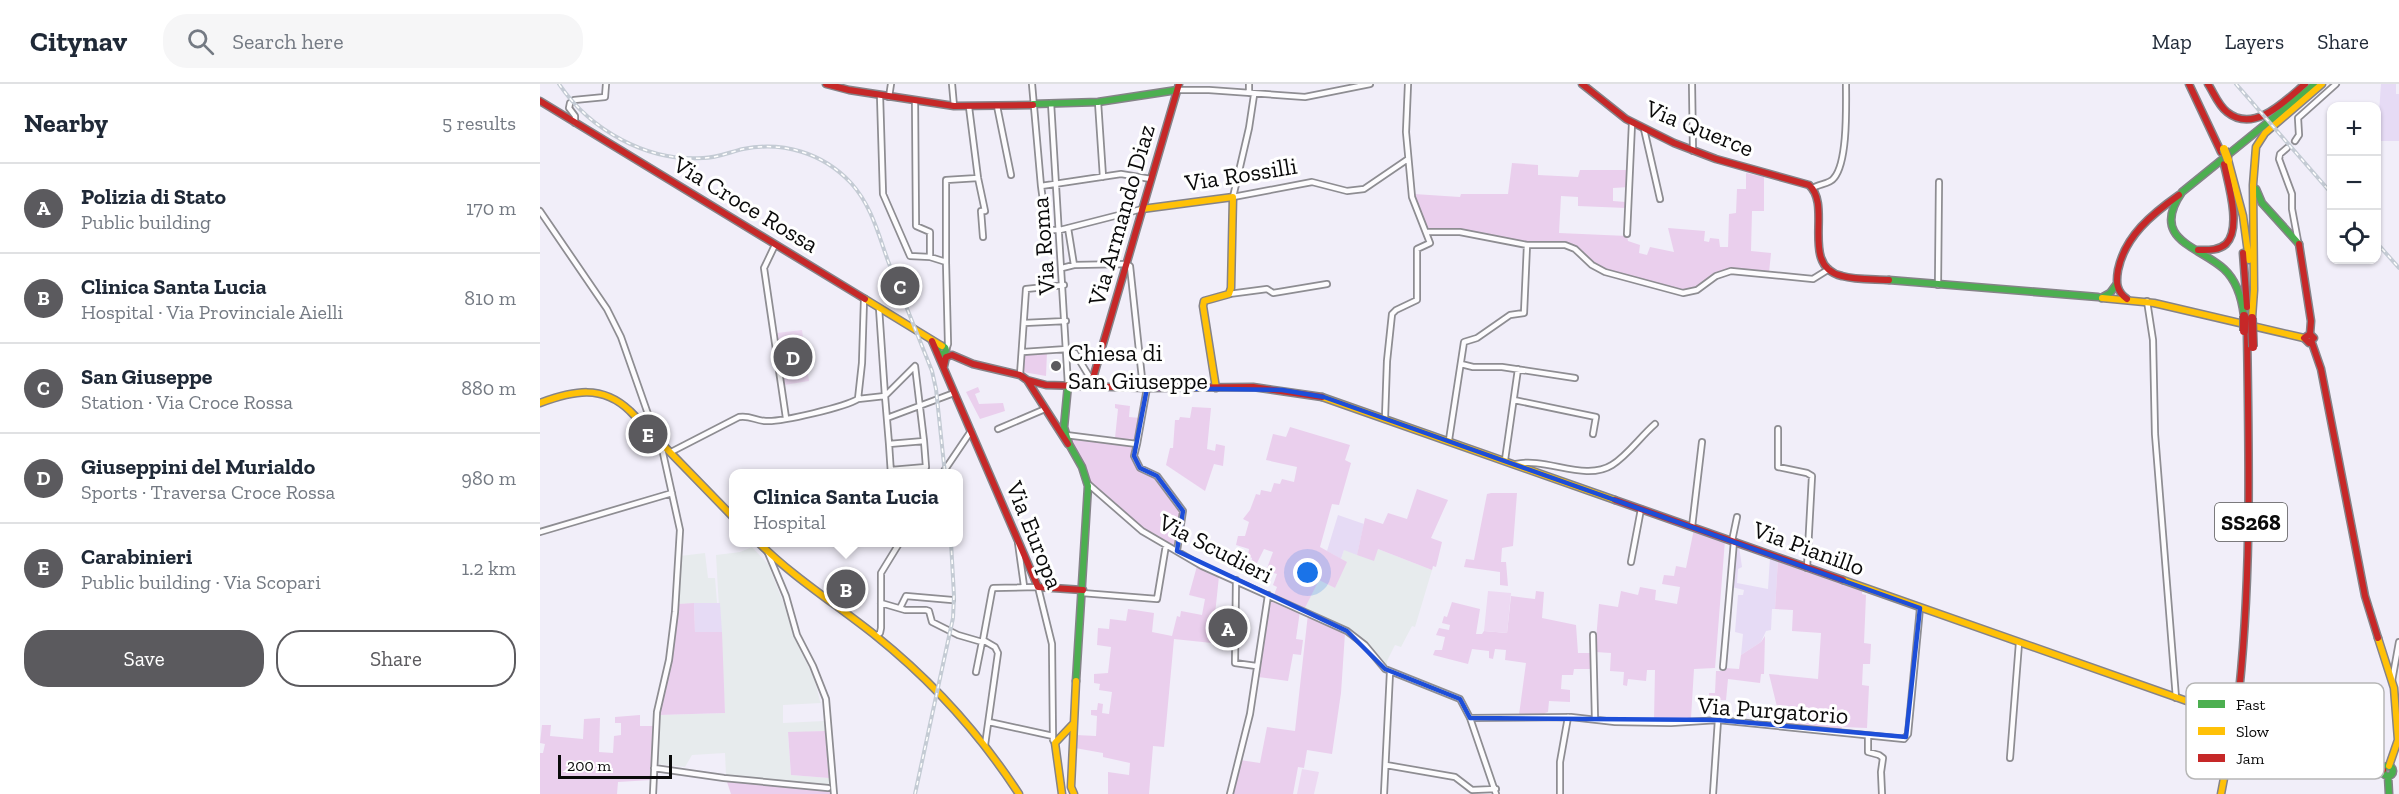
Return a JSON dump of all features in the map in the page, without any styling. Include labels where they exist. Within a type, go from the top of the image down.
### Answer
[{"type":"main road","points":[[826,84],[884,96],[969,107],[1098,102],[1178,87]]},
{"type":"main road","name":"Via Querce","points":[[1582,84],[1632,123],[1644,129],[1733,166],[1803,182],[1813,188]]},
{"type":"main road","name":"SS268","points":[[2189,84],[2222,150]]},
{"type":"main road","name":"SS268","points":[[2194,84],[2238,195],[2247,243],[2248,317],[2246,332],[2251,567],[2242,683]]},
{"type":"main road","points":[[2208,84],[2225,111],[2236,118],[2248,120],[2264,115],[2308,84]]},
{"type":"main road","points":[[2273,116],[2308,84]]},
{"type":"main road","points":[[2127,299],[2119,293],[2116,285],[2119,262],[2132,236],[2273,116],[2315,84]]},
{"type":"main road","points":[[2248,317],[2254,290],[2255,153],[2262,137],[2322,84]]},
{"type":"main road","name":"Via Armando Diaz","points":[[1091,383],[1178,87]]},
{"type":"main road","name":"Via Croce Rossa","points":[[540,101],[944,347]]},
{"type":"main road","points":[[2189,248],[2203,251],[2215,249],[2225,243],[2231,235],[2235,215],[2226,162]]},
{"type":"main road","points":[[2254,177],[2258,197],[2293,231],[2299,244],[2311,321],[2309,338],[2321,369],[2366,596],[2392,682],[2397,712],[2398,740],[2390,772],[2389,794]]},
{"type":"main road","points":[[1813,188],[1818,200],[1820,252],[1824,265],[1840,276],[2147,301],[2309,338]]},
{"type":"main road","points":[[2182,192],[2174,205],[2172,223],[2180,239],[2189,248],[2211,259],[2228,274],[2240,295],[2248,317]]},
{"type":"main road","points":[[1216,388],[1203,306],[1204,301],[1229,294],[1231,288],[1233,197]]},
{"type":"main road","name":"Via Rossilli","points":[[1142,209],[1233,197]]},
{"type":"main road","points":[[2100,297],[2110,293],[2116,285]]},
{"type":"main road","name":"SS268","points":[[2244,683],[2252,630],[2255,567],[2253,347],[2248,317]]},
{"type":"main road","points":[[944,347],[964,360]]},
{"type":"main road","name":"Via Europa","points":[[944,347],[944,366],[954,393],[1038,587]]},
{"type":"main road","points":[[944,366],[946,357],[950,354],[964,360]]},
{"type":"main road","name":"Via Pianillo","points":[[964,360],[1046,385],[1068,386],[1091,383],[1145,388],[1253,387],[1330,399],[2186,701]]},
{"type":"main road","points":[[1024,377],[1061,436],[1069,444]]},
{"type":"main road","points":[[1068,386],[1064,427],[1069,444],[1082,467],[1088,485],[1073,724],[1071,786],[1074,794]]},
{"type":"main road","points":[[540,403],[571,394],[598,393],[616,399],[657,436],[729,513]]},
{"type":"main road","points":[[762,547],[783,567],[876,636],[936,689],[985,745],[1019,794]]},
{"type":"main road","points":[[1038,587],[1082,591]]},
{"type":"main road","points":[[1062,794],[1054,740],[1073,724]]},
{"type":"main road","name":"SS268","points":[[2221,794],[2225,779]]},
{"type":"main road","name":"SS268","points":[[2226,794],[2228,779]]},
{"type":"street","points":[[575,123],[575,116],[569,108],[570,103],[574,100],[605,97],[606,84]]},
{"type":"street","points":[[891,84],[884,96],[884,201],[908,255],[930,257],[946,262]]},
{"type":"street","points":[[952,84],[954,106]]},
{"type":"street","points":[[1032,84],[1046,228],[1049,231],[1060,230],[1142,209]]},
{"type":"street","points":[[1233,197],[1249,128],[1252,94],[1249,84]]},
{"type":"street","points":[[1178,87],[1305,97],[1370,84]]},
{"type":"street","points":[[1385,418],[1387,361],[1392,314],[1417,300],[1417,249],[1430,243],[1412,197],[1406,132],[1408,84]]},
{"type":"street","points":[[1692,84],[1693,151]]},
{"type":"street","points":[[1813,188],[1832,180],[1839,170],[1846,132],[1846,84]]},
{"type":"street","points":[[2295,141],[2299,135],[2298,118],[2336,84]]},
{"type":"street","points":[[915,100],[916,226],[930,232],[930,257]]},
{"type":"street","points":[[1098,102],[1103,177]]},
{"type":"street","name":"Via Roma","points":[[1051,103],[1064,285],[1068,386]]},
{"type":"street","points":[[998,106],[1011,175]]},
{"type":"street","points":[[969,107],[978,178],[985,211],[981,211],[983,237]]},
{"type":"street","points":[[1627,234],[1632,123]]},
{"type":"street","points":[[1644,129],[1660,200]]},
{"type":"street","points":[[2287,148],[2280,154],[2279,159],[2292,194],[2293,231]]},
{"type":"street","name":"Via Rossilli","points":[[1233,197],[1312,182],[1347,191],[1364,189],[1408,159]]},
{"type":"street","points":[[1041,186],[1129,174],[1152,179]]},
{"type":"street","points":[[944,347],[946,180],[978,178]]},
{"type":"street","points":[[1938,285],[1939,182]]},
{"type":"street","points":[[540,211],[607,309],[617,328],[646,413],[657,436],[680,530],[675,612],[669,660],[657,712],[653,794]]},
{"type":"street","points":[[1068,228],[1074,265]]},
{"type":"street","points":[[1427,232],[1460,232],[1527,245],[1565,245],[1575,249],[1592,265],[1605,272],[1683,293],[1696,290],[1716,276],[1731,271],[1813,279],[1828,269]]},
{"type":"street","points":[[775,245],[764,268],[786,418]]},
{"type":"street","points":[[1449,440],[1464,342],[1477,339],[1510,315],[1524,313],[1527,245]]},
{"type":"street","points":[[1062,268],[1074,265],[1127,264],[1131,271],[1134,318],[1145,388],[1134,456],[1140,468],[1157,476],[1183,511],[1177,551]]},
{"type":"street","points":[[1229,294],[1267,289],[1273,293],[1327,284]]},
{"type":"street","points":[[1024,377],[1026,289],[1064,285]]},
{"type":"street","points":[[858,399],[862,363],[864,299]]},
{"type":"street","points":[[2147,301],[2153,339],[2156,434],[2176,698]]},
{"type":"street","points":[[879,308],[891,469]]},
{"type":"street","points":[[1024,323],[1066,321]]},
{"type":"street","points":[[1023,352],[1067,351],[1075,353],[1091,383]]},
{"type":"street","points":[[1461,364],[1473,368],[1518,369],[1575,378]]},
{"type":"street","points":[[671,452],[739,417],[750,416],[766,421],[842,406],[858,399],[885,396],[915,366],[926,467],[912,469]]},
{"type":"street","points":[[1505,460],[1518,369]]},
{"type":"street","points":[[887,418],[954,393]]},
{"type":"street","points":[[1514,400],[1596,417],[1593,434]]},
{"type":"street","points":[[998,429],[1045,408]]},
{"type":"street","points":[[634,415],[646,413]]},
{"type":"street","points":[[1516,464],[1536,462],[1575,470],[1608,467],[1655,424]]},
{"type":"street","points":[[1778,429],[1778,467],[1812,476],[1807,568]]},
{"type":"street","points":[[945,469],[971,431]]},
{"type":"street","points":[[1066,435],[1137,444]]},
{"type":"street","points":[[889,444],[924,441]]},
{"type":"street","points":[[1692,526],[1702,442]]},
{"type":"street","name":"Via Scudieri","points":[[1088,485],[1142,531],[1202,566],[1347,631],[1365,645],[1390,672],[1460,699],[1470,718]]},
{"type":"street","points":[[540,532],[672,493]]},
{"type":"street","points":[[1631,562],[1641,509]]},
{"type":"street","points":[[1723,667],[1737,517]]},
{"type":"street","points":[[1017,537],[1024,586]]},
{"type":"street","points":[[1082,591],[1157,599],[1166,545]]},
{"type":"street","points":[[876,636],[880,633],[881,573],[897,547]]},
{"type":"street","points":[[768,552],[786,596],[797,635],[826,699],[834,794]]},
{"type":"street","points":[[1236,580],[1235,663],[1257,666]]},
{"type":"street","points":[[976,672],[993,588],[1038,587]]},
{"type":"street","name":"Via Europa","points":[[1038,587],[1052,644],[1054,740]]},
{"type":"street","points":[[1230,794],[1250,714],[1268,594]]},
{"type":"street","points":[[900,608],[906,596],[952,600]]},
{"type":"street","points":[[881,603],[900,608],[929,611],[932,622],[958,635],[995,647],[998,652],[985,745]]},
{"type":"street","name":"Via Purgatorio","points":[[1470,718],[1568,717],[1671,723],[1718,720],[1900,740],[1908,734],[1920,608]]},
{"type":"street","points":[[1593,635],[1595,719]]},
{"type":"street","points":[[2392,682],[2399,642]]},
{"type":"street","points":[[2010,758],[2019,644]]},
{"type":"street","points":[[1384,794],[1390,672]]},
{"type":"street","points":[[1560,794],[1560,762],[1568,717]]},
{"type":"street","points":[[1386,765],[1455,777],[1472,790],[1496,792],[1470,718]]},
{"type":"street","points":[[1713,794],[1718,720]]},
{"type":"street","points":[[988,722],[1054,740]]},
{"type":"street","points":[[1868,736],[1868,752],[1880,754],[1883,758],[1882,794]]},
{"type":"street","points":[[654,768],[724,778],[828,788]]},
{"type":"highlighted area","points":[[1147,388],[1282,390],[1324,397],[1920,608],[1906,737],[1718,720],[1470,718],[1460,699],[1385,669],[1347,631],[1177,551],[1183,511],[1157,476],[1140,468],[1134,456]]},
{"type":"shaded area","points":[[2381,84],[2396,84],[2396,94],[2399,94],[2399,141],[2381,141]]},
{"type":"shaded area","points":[[1512,163],[1538,165],[1538,175],[1578,177],[1580,170],[1629,170],[1629,187],[1613,188],[1613,201],[1626,202],[1626,208],[1578,206],[1578,197],[1561,196],[1559,233],[1627,236],[1628,241],[1640,245],[1639,253],[1647,255],[1650,247],[1674,252],[1668,228],[1705,231],[1704,241],[1709,242],[1710,238],[1719,239],[1720,247],[1728,247],[1729,214],[1736,213],[1737,189],[1746,189],[1746,173],[1764,177],[1764,211],[1752,211],[1751,251],[1771,253],[1769,273],[1726,269],[1692,289],[1678,290],[1611,271],[1597,265],[1580,249],[1567,243],[1531,243],[1459,230],[1427,228],[1414,194],[1460,197],[1461,194],[1508,194]]},
{"type":"shaded area","points":[[802,330],[809,381],[784,385],[777,333]]},
{"type":"shaded area","points":[[1047,352],[1046,376],[1023,372],[1024,355]]},
{"type":"shaded area","points":[[978,387],[980,392],[975,394],[979,404],[1003,403],[1005,411],[980,419],[966,392]]},
{"type":"shaded area","points":[[1115,404],[1130,406],[1129,417],[1141,418],[1136,441],[1115,438],[1118,409],[1115,408]]},
{"type":"shaded area","points":[[1192,407],[1211,408],[1207,449],[1215,451],[1216,444],[1225,446],[1223,466],[1214,464],[1205,491],[1166,465],[1170,448],[1173,448],[1175,420],[1179,420],[1180,417],[1190,418]]},
{"type":"shaded area","points":[[1290,427],[1350,445],[1345,460],[1351,463],[1339,505],[1332,504],[1320,547],[1347,562],[1335,588],[1319,580],[1305,608],[1274,595],[1277,587],[1273,585],[1277,574],[1266,571],[1273,552],[1264,549],[1257,563],[1251,563],[1252,558],[1248,556],[1249,549],[1236,545],[1238,536],[1245,536],[1249,522],[1243,519],[1250,510],[1256,494],[1260,495],[1261,490],[1271,492],[1274,483],[1280,484],[1282,479],[1294,482],[1297,467],[1266,460],[1273,434],[1286,437]]},
{"type":"shaded area","points":[[1068,436],[1135,445],[1132,457],[1139,470],[1157,478],[1182,511],[1176,549],[1143,530],[1089,483]]},
{"type":"shaded area","points":[[1417,489],[1448,500],[1431,538],[1442,542],[1436,567],[1433,566],[1432,570],[1378,549],[1374,561],[1357,555],[1365,518],[1383,524],[1388,513],[1407,519]]},
{"type":"shaded area","points":[[1517,493],[1513,546],[1502,548],[1501,562],[1506,562],[1508,586],[1500,585],[1500,572],[1464,567],[1466,559],[1474,560],[1487,494]]},
{"type":"shaded area","points":[[1338,515],[1364,524],[1357,555],[1344,550],[1341,559],[1327,551]]},
{"type":"shaded area","points":[[1694,529],[1725,540],[1715,668],[1694,669],[1691,718],[1654,719],[1655,670],[1647,670],[1646,681],[1628,679],[1627,686],[1623,685],[1624,672],[1610,671],[1611,653],[1595,652],[1599,604],[1618,607],[1621,591],[1638,595],[1640,587],[1656,590],[1655,600],[1677,604],[1680,587],[1662,584],[1664,575],[1674,576],[1676,566],[1686,568]]},
{"type":"shaded area","points":[[1735,544],[1739,546],[1742,567],[1738,569],[1737,583],[1768,589],[1770,557],[1778,559],[1775,609],[1772,609],[1771,630],[1766,631],[1761,642],[1741,655],[1743,634],[1735,632],[1738,595],[1743,595],[1744,590],[1732,587]]},
{"type":"shaded area","points":[[752,547],[768,564],[793,635],[814,678],[821,703],[783,705],[783,723],[824,721],[825,731],[788,733],[791,775],[829,778],[830,785],[726,775],[725,753],[692,755],[685,767],[657,764],[659,715],[725,713],[716,555],[740,552]]},
{"type":"shaded area","points":[[1378,549],[1432,570],[1415,627],[1412,626],[1401,647],[1395,645],[1387,665],[1352,630],[1305,608],[1319,579],[1335,588],[1346,562],[1341,559],[1344,550]]},
{"type":"shaded area","points":[[705,553],[708,578],[715,578],[717,603],[678,604],[680,556]]},
{"type":"shaded area","points":[[1778,559],[1862,590],[1862,594],[1866,595],[1864,643],[1871,644],[1870,664],[1863,664],[1862,685],[1869,686],[1867,728],[1842,727],[1841,731],[1781,723],[1769,674],[1818,679],[1821,633],[1792,631],[1793,610],[1775,609]]},
{"type":"shaded area","points":[[1197,566],[1219,576],[1212,643],[1174,639],[1164,747],[1153,746],[1149,794],[1108,794],[1108,772],[1129,775],[1130,763],[1103,757],[1103,753],[1075,748],[1076,735],[1096,736],[1097,716],[1091,715],[1091,710],[1097,710],[1098,703],[1103,704],[1102,713],[1109,714],[1112,692],[1099,690],[1100,684],[1094,683],[1094,674],[1108,673],[1111,647],[1097,645],[1098,628],[1109,629],[1110,619],[1126,621],[1128,609],[1154,613],[1152,632],[1172,636],[1177,616],[1180,617],[1181,611],[1202,615],[1205,599],[1189,595]]},
{"type":"shaded area","points":[[1488,591],[1511,593],[1507,633],[1484,631]]},
{"type":"shaded area","points":[[1536,591],[1544,592],[1542,618],[1576,625],[1578,653],[1592,653],[1592,669],[1574,669],[1573,675],[1562,675],[1561,689],[1570,690],[1570,702],[1549,701],[1548,712],[1544,716],[1519,715],[1526,663],[1505,660],[1506,650],[1495,649],[1493,659],[1489,658],[1489,651],[1472,649],[1468,664],[1433,655],[1435,650],[1442,650],[1445,637],[1436,635],[1439,628],[1449,630],[1450,625],[1442,623],[1444,616],[1447,617],[1452,602],[1480,609],[1476,634],[1482,634],[1484,631],[1507,633],[1511,596],[1535,599]]},
{"type":"shaded area","points":[[1271,598],[1300,611],[1296,639],[1303,640],[1301,655],[1293,654],[1288,681],[1258,677]]},
{"type":"shaded area","points":[[694,603],[720,603],[722,632],[695,633]]},
{"type":"shaded area","points":[[694,603],[695,632],[722,632],[725,713],[659,715],[673,647],[678,604]]},
{"type":"shaded area","points":[[1308,614],[1345,633],[1341,693],[1332,754],[1307,750],[1304,768],[1298,767],[1293,794],[1232,794],[1240,760],[1260,763],[1267,727],[1295,731]]},
{"type":"shaded area","points":[[1765,636],[1764,674],[1761,674],[1760,683],[1728,679],[1726,700],[1709,700],[1709,693],[1715,693],[1716,671],[1724,671],[1725,668],[1739,669],[1741,655],[1761,642]]},
{"type":"shaded area","points":[[640,715],[640,726],[654,726],[651,780],[618,782],[617,794],[540,794],[540,753],[543,753],[545,744],[540,743],[542,725],[551,725],[550,736],[583,739],[584,719],[600,718],[599,752],[613,753],[614,736],[621,735],[621,723],[615,723],[615,717]]},
{"type":"shaded area","points":[[825,731],[829,778],[791,775],[788,732]]},
{"type":"shaded area","points":[[1302,769],[1319,772],[1314,794],[1297,794]]},
{"type":"shaded area","points":[[727,782],[829,790],[831,794],[731,794]]},
{"type":"tunnel","points":[[2287,148],[2295,141]]},
{"type":"railway","points":[[559,84],[572,101],[603,129],[622,140],[661,155],[703,158],[758,147],[787,148],[828,164],[851,183],[864,201],[873,220],[932,371],[944,469]]},
{"type":"railway","points":[[2236,84],[2327,188]]},
{"type":"railway","points":[[2381,248],[2399,268]]},
{"type":"railway","points":[[915,794],[953,618],[951,547]]},
{"type":"traffic: fast","points":[[2244,316],[2238,291],[2229,274],[2214,261],[2181,240],[2174,231],[2171,221],[2173,208],[2182,192],[2315,84]]},
{"type":"traffic: fast","points":[[1033,104],[1098,102],[1177,90]]},
{"type":"traffic: fast","points":[[2256,189],[2262,203],[2299,244]]},
{"type":"traffic: fast","points":[[1889,280],[2098,297]]},
{"type":"traffic: fast","points":[[2101,298],[2110,293],[2116,285]]},
{"type":"traffic: fast","points":[[942,346],[946,350],[942,354],[938,350],[942,346]]},
{"type":"traffic: fast","points":[[1068,385],[1064,427],[1088,486],[1076,681]]},
{"type":"traffic: fast","points":[[2384,767],[2392,767],[2393,771]]},
{"type":"traffic: fast","points":[[2384,775],[2392,775],[2393,771]]},
{"type":"traffic: fast","points":[[2388,776],[2389,794]]},
{"type":"traffic: slow","points":[[2252,318],[2253,185],[2256,147],[2265,133],[2322,84]]},
{"type":"traffic: slow","points":[[2224,149],[2228,160]]},
{"type":"traffic: slow","points":[[2228,160],[2243,216],[2249,260]]},
{"type":"traffic: slow","points":[[1142,209],[1233,197],[1231,288],[1229,294],[1204,301],[1203,306],[1216,388]]},
{"type":"traffic: slow","points":[[2102,298],[2154,303],[2304,338]]},
{"type":"traffic: slow","points":[[865,299],[942,346]]},
{"type":"traffic: slow","points":[[540,403],[564,395],[587,392],[598,393],[619,402],[729,513]]},
{"type":"traffic: slow","points":[[1322,397],[1615,500]]},
{"type":"traffic: slow","points":[[764,547],[897,653],[936,690],[988,750],[1019,794]]},
{"type":"traffic: slow","points":[[1843,580],[2186,701]]},
{"type":"traffic: slow","points":[[2378,638],[2394,688],[2398,740],[2389,766]]},
{"type":"traffic: slow","points":[[1074,794],[1071,787],[1076,681]]},
{"type":"traffic: slow","points":[[1062,794],[1055,743],[1073,724]]},
{"type":"traffic: slow","points":[[2221,794],[2224,779]]},
{"type":"traffic: jam","points":[[826,84],[849,90],[954,106],[1033,105]]},
{"type":"traffic: jam","points":[[1091,385],[1179,84]]},
{"type":"traffic: jam","points":[[1582,84],[1626,119],[1674,143],[1716,159],[1809,185],[1816,195],[1819,248],[1822,261],[1829,270],[1847,277],[1889,280]]},
{"type":"traffic: jam","points":[[2189,84],[2221,152]]},
{"type":"traffic: jam","points":[[2208,84],[2227,112],[2237,118],[2248,119],[2269,113],[2305,84]]},
{"type":"traffic: jam","points":[[540,101],[865,299]]},
{"type":"traffic: jam","points":[[2198,250],[2220,248],[2231,237],[2233,227],[2231,193],[2224,164]]},
{"type":"traffic: jam","points":[[2127,299],[2119,289],[2117,278],[2127,247],[2141,227],[2179,195]]},
{"type":"traffic: jam","points":[[2299,244],[2311,321],[2310,334],[2314,338],[2309,343],[2304,338],[2310,334]]},
{"type":"traffic: jam","points":[[2243,253],[2247,307]]},
{"type":"traffic: jam","points":[[2244,316],[2244,331]]},
{"type":"traffic: jam","points":[[2252,318],[2253,347]]},
{"type":"traffic: jam","points":[[2240,683],[2245,616],[2249,474],[2247,332]]},
{"type":"traffic: jam","points":[[932,341],[1038,587],[1083,590]]},
{"type":"traffic: jam","points":[[2312,343],[2321,369],[2365,596],[2378,638]]},
{"type":"traffic: jam","points":[[944,366],[946,357],[952,355],[973,364],[1020,375],[1027,380],[1046,385],[1147,388],[1253,387],[1322,397]]},
{"type":"traffic: jam","points":[[1027,380],[1068,444]]},
{"type":"traffic: jam","points":[[1615,500],[1843,580]]},
{"type":"place","name":"San Giuseppe","points":[[900,286]]},
{"type":"place","name":"Giuseppini del Murialdo","points":[[793,357]]},
{"type":"place","name":"Chiesa di San Giuseppe","points":[[1056,366]]},
{"type":"place","name":"Carabinieri","points":[[648,434]]},
{"type":"place","name":"Clinica Santa Lucia","points":[[846,589]]},
{"type":"place","name":"Polizia di Stato","points":[[1228,628]]}]
